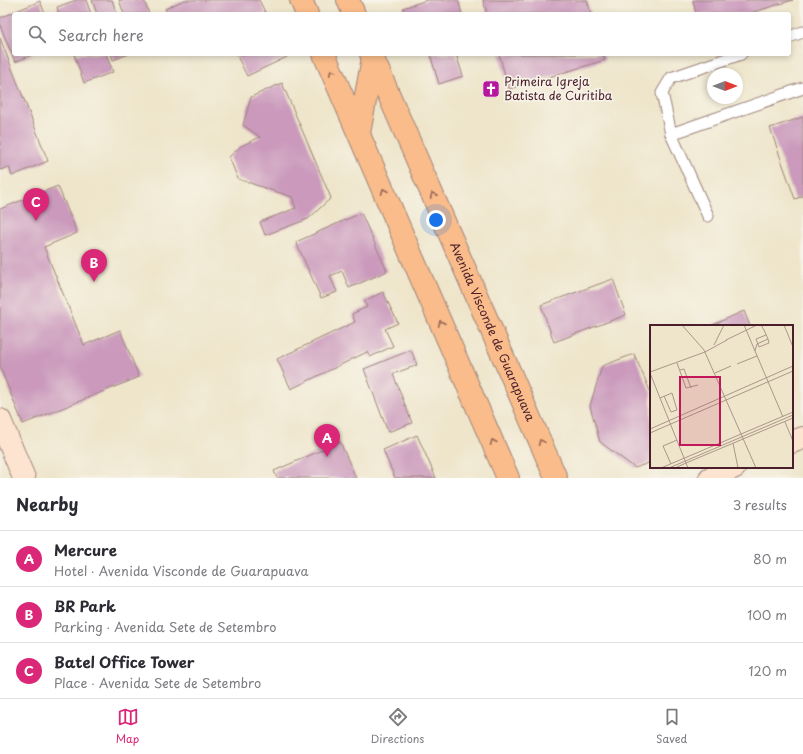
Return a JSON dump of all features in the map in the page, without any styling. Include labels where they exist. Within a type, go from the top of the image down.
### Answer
[{"type":"main road","points":[[301,0],[306,12]]},
{"type":"main road","points":[[348,0],[353,12]]},
{"type":"main road","points":[[325,56],[508,478]]},
{"type":"main road","points":[[359,133],[372,56]]},
{"type":"main road","name":"Avenida Visconde de Guarapuava","points":[[372,56],[556,478]]},
{"type":"main road","points":[[0,420],[24,478]]},
{"type":"main road","points":[[793,442],[803,438]]},
{"type":"main road","points":[[710,478],[733,468]]},
{"type":"lane","points":[[791,36],[803,32]]},
{"type":"lane","points":[[708,216],[672,134],[662,93],[671,78],[735,56]]},
{"type":"lane","points":[[672,134],[803,88]]},
{"type":"building","points":[[76,0],[86,0],[90,12],[58,12],[57,7]]},
{"type":"building","points":[[92,0],[112,0],[116,12],[96,12]]},
{"type":"building","points":[[119,0],[144,0],[148,12],[123,12]]},
{"type":"building","points":[[184,0],[259,0],[265,12],[167,12],[165,9]]},
{"type":"building","points":[[427,0],[458,0],[461,12],[404,12],[403,8]]},
{"type":"building","points":[[483,0],[587,0],[590,12],[486,12]]},
{"type":"building","points":[[693,0],[793,0],[754,12],[696,12]]},
{"type":"building","points":[[40,1],[44,12],[14,12]]},
{"type":"building","points":[[12,13],[12,55],[0,25],[0,18]]},
{"type":"building","points":[[0,38],[48,161],[12,176],[9,167],[0,170]]},
{"type":"building","points":[[13,56],[29,56],[15,62]]},
{"type":"building","points":[[75,56],[107,56],[113,72],[84,83]]},
{"type":"building","points":[[112,56],[124,56],[113,60]]},
{"type":"building","points":[[237,56],[287,57],[247,76]]},
{"type":"building","points":[[431,56],[457,56],[463,76],[439,84]]},
{"type":"building","points":[[500,56],[604,56],[605,60],[509,89]]},
{"type":"building","points":[[282,83],[331,198],[308,219],[265,235],[260,222],[296,208],[292,197],[238,179],[229,157],[241,146],[260,137],[243,125],[251,97]]},
{"type":"building","points":[[803,117],[803,196],[795,199],[770,128]]},
{"type":"building","points":[[58,186],[77,233],[44,247],[84,345],[120,330],[139,377],[23,424],[0,367],[0,209]]},
{"type":"building","points":[[361,213],[387,271],[349,288],[342,271],[330,276],[337,292],[321,298],[296,242]]},
{"type":"building","points":[[613,279],[626,315],[554,342],[541,305]]},
{"type":"building","points":[[383,292],[398,323],[385,329],[393,346],[370,357],[367,352],[291,389],[277,359],[355,322],[352,314],[367,307],[364,301]]},
{"type":"building","points":[[744,311],[750,325],[712,325]]},
{"type":"building","points":[[411,350],[417,365],[393,374],[412,423],[388,432],[364,369]]},
{"type":"building","points":[[634,354],[650,391],[650,462],[635,468],[600,442],[590,406],[602,366]]},
{"type":"building","points":[[417,435],[436,478],[395,478],[383,450]]},
{"type":"building","points":[[340,442],[356,478],[277,478],[274,471]]},
{"type":"place","name":"Primeira Igreja Batista de Curitiba","points":[[491,89]]},
{"type":"place","name":"Batel Office Tower","points":[[36,221]]},
{"type":"place","name":"BR Park","points":[[94,282]]},
{"type":"place","name":"Mercure","points":[[327,457]]}]
